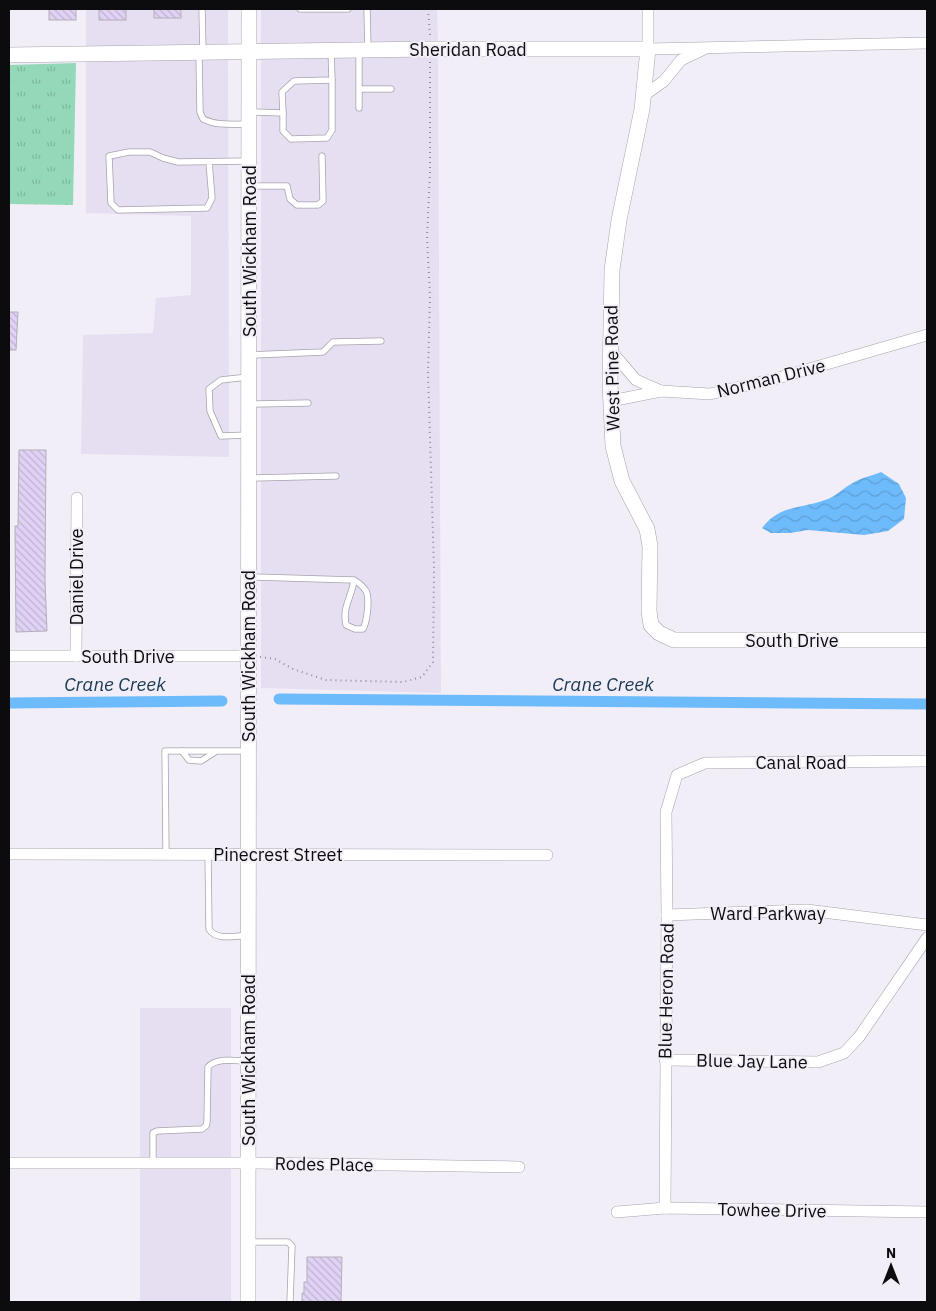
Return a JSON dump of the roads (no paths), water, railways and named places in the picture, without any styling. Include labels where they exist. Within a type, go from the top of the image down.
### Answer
[{"type":"street","name":"South Wickham Road","points":[[248,1302],[249,9]]},
{"type":"street","name":"West Pine Road","points":[[648,9],[648,49],[643,96],[619,220],[612,270],[611,401],[613,446],[622,481],[647,529],[650,546],[649,610],[651,625],[659,633]]},
{"type":"street","name":"Sheridan Road","points":[[9,55],[429,49],[648,49],[927,43]]},
{"type":"street","points":[[643,96],[664,81],[681,60],[707,48]]},
{"type":"street","name":"Norman Drive","points":[[611,401],[661,392],[710,394],[778,378],[927,334]]},
{"type":"street","points":[[611,351],[636,380],[661,392]]},
{"type":"street","name":"Daniel Drive","points":[[76,656],[77,498]]},
{"type":"street","name":"South Drive","points":[[659,633],[674,640],[927,640]]},
{"type":"street","name":"South Drive","points":[[9,656],[248,656]]},
{"type":"street","name":"Canal Road","points":[[678,775],[705,762],[927,761]]},
{"type":"street","name":"Blue Heron Road","points":[[665,1208],[666,812],[678,775]]},
{"type":"street","name":"Pinecrest Street","points":[[9,854],[547,855]]},
{"type":"street","name":"Ward Parkway","points":[[667,915],[807,910],[927,925]]},
{"type":"street","name":"Blue Jay Lane","points":[[665,1060],[818,1062],[844,1054],[859,1037],[927,938]]},
{"type":"street","name":"Rodes Place","points":[[9,1163],[248,1163],[519,1167]]},
{"type":"street","name":"Towhee Drive","points":[[616,1212],[665,1208],[927,1212]]},
{"type":"lane","points":[[202,9],[200,112],[203,119],[210,123],[222,124],[282,113]]},
{"type":"lane","points":[[300,9],[348,9]]},
{"type":"lane","points":[[359,108],[363,50],[369,10],[367,9]]},
{"type":"lane","points":[[331,50],[332,80],[332,130],[327,138],[291,139],[282,131],[282,92],[294,80],[332,80]]},
{"type":"lane","points":[[360,89],[391,89]]},
{"type":"lane","points":[[209,162],[212,198],[207,208],[118,210],[111,203],[109,156],[129,152],[150,152],[178,162],[249,161]]},
{"type":"lane","points":[[249,186],[287,186],[290,199],[296,205],[318,205],[322,201],[322,156]]},
{"type":"lane","points":[[248,355],[323,352],[333,342],[381,341]]},
{"type":"lane","points":[[248,377],[221,380],[209,390],[210,412],[221,436],[248,436]]},
{"type":"lane","points":[[248,404],[308,403]]},
{"type":"lane","points":[[248,478],[336,476]]},
{"type":"lane","points":[[248,577],[354,580],[361,584],[368,593],[367,622],[363,629],[355,629],[346,625],[344,616],[347,600],[352,594],[354,580]]},
{"type":"lane","points":[[166,854],[164,751],[248,751]]},
{"type":"lane","points":[[182,751],[189,760],[201,761],[216,751]]},
{"type":"lane","points":[[208,854],[209,929],[212,934],[218,936],[248,935]]},
{"type":"lane","points":[[153,1163],[153,1133],[157,1131],[202,1129],[206,1126],[208,1066],[217,1061],[248,1061]]},
{"type":"lane","points":[[248,1242],[288,1242],[292,1246],[290,1302]]},
{"type":"water","points":[[881,472],[899,484],[906,498],[904,519],[888,531],[864,535],[808,530],[790,533],[771,533],[762,528],[783,511],[829,499],[854,482]]},
{"type":"waterway","name":"Crane Creek","points":[[279,699],[927,704]]},
{"type":"waterway","name":"Crane Creek","points":[[9,703],[222,701]]}]
